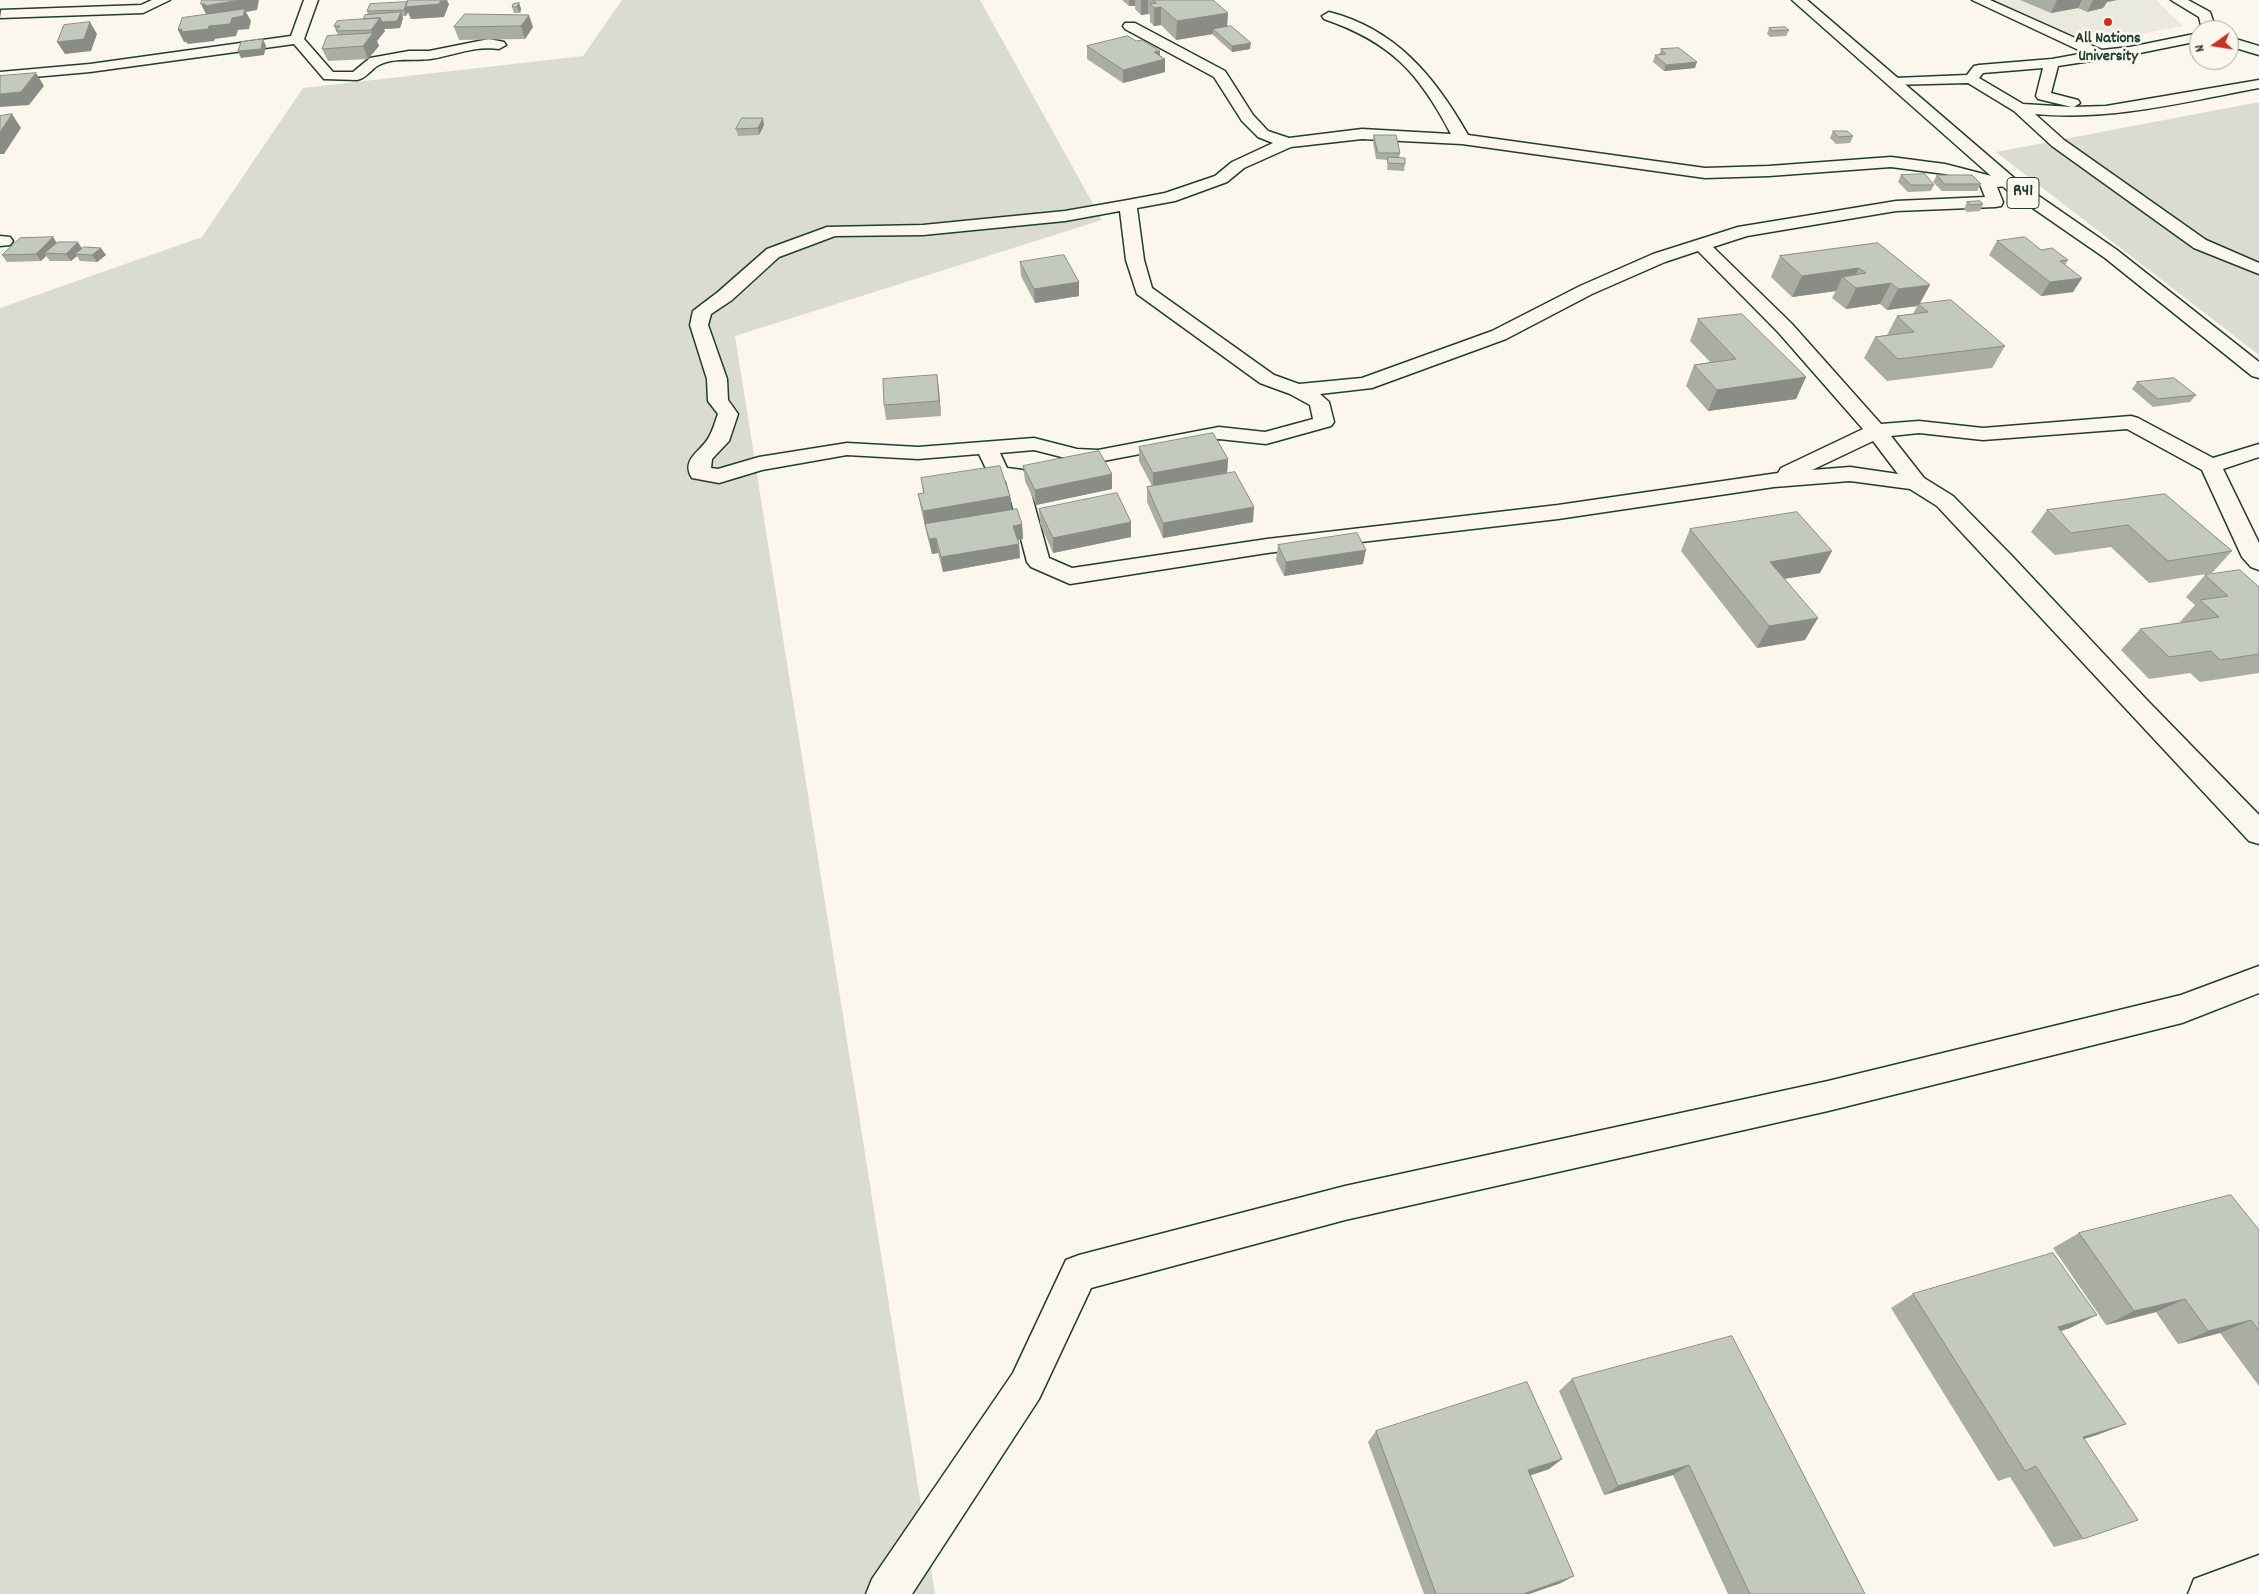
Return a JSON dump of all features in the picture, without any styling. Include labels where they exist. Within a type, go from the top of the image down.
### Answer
[{"type":"street","points":[[1,15],[17,0]]},
{"type":"street","points":[[1,15],[143,10],[164,0]]},
{"type":"street","points":[[296,38],[311,0]]},
{"type":"street","name":"R41","points":[[1799,0],[2014,187],[2111,254],[2259,372]]},
{"type":"street","points":[[1979,0],[2100,54]]},
{"type":"street","points":[[2178,0],[2204,15],[2205,20]]},
{"type":"street","points":[[1330,16],[1355,23],[1390,44],[1412,62],[1433,87],[1462,139]]},
{"type":"street","points":[[1130,26],[1220,74],[1247,118],[1263,134],[1288,143]]},
{"type":"street","points":[[296,38],[329,76],[357,76],[374,61],[409,55],[429,55],[489,43],[499,45]]},
{"type":"street","points":[[0,76],[90,68],[296,38]]},
{"type":"street","points":[[1972,80],[1979,69],[2052,63],[2100,54],[2130,51],[2189,39]]},
{"type":"street","points":[[2239,44],[2259,51]]},
{"type":"street","points":[[2052,63],[2043,96],[2106,111]]},
{"type":"street","points":[[1894,82],[1972,80],[2019,108],[2058,143],[2200,244],[2259,269]]},
{"type":"street","points":[[2019,108],[2064,112],[2106,111],[2259,84]]},
{"type":"street","points":[[1128,205],[1135,260],[1143,290],[1267,379],[1297,390],[1319,402],[1324,422],[1266,438],[1220,433],[1098,456],[1078,455],[1034,444],[918,453],[847,449],[759,464],[719,476],[700,473],[702,458],[718,441],[728,414],[718,401],[717,379],[699,325],[702,311],[724,296],[773,253],[833,231],[922,230],[1065,216],[1128,205],[1168,197],[1221,179],[1246,161],[1288,143],[1362,134],[1462,139],[1705,173],[1769,171],[1891,162],[1945,169],[2014,187]]},
{"type":"street","points":[[1297,390],[1365,384],[1499,335],[1586,290],[1659,258],[1744,231],[1896,206],[1995,202],[1984,178]]},
{"type":"street","points":[[1700,244],[1785,328],[1876,431],[1916,483],[1945,501],[2004,561],[2137,706],[2259,832]]},
{"type":"street","points":[[1774,480],[1876,431],[1919,427],[1983,434],[2131,422],[2211,466],[2226,492],[2233,513],[2254,557],[2259,562]]},
{"type":"street","points":[[987,447],[998,474],[1015,475],[1039,562],[1070,576],[1267,546],[1558,512],[1774,480],[1850,474],[1916,483]]},
{"type":"street","points":[[2211,466],[2259,450]]},
{"type":"street","points":[[887,1594],[1026,1386],[1079,1273],[1345,1202],[1828,1096],[2182,1009],[2259,980]]},
{"type":"street","points":[[2209,1594],[2259,1576]]},
{"type":"shaded area","points":[[622,0],[980,0],[1102,220],[735,336],[935,1594],[0,1594],[0,308],[202,237],[303,88],[583,56]]},
{"type":"shaded area","name":"All Nations University","points":[[1985,0],[2156,0],[2183,26],[2085,44]]},
{"type":"shaded area","points":[[2259,102],[2259,355],[1996,152]]},
{"type":"building","points":[[202,0],[240,0],[205,6],[205,4],[201,4]]},
{"type":"building","points":[[408,0],[441,0],[439,4],[406,7]]},
{"type":"building","points":[[1153,0],[1213,0],[1228,13],[1177,21],[1161,7],[1154,8],[1150,4],[1156,3]]},
{"type":"building","points":[[407,2],[404,10],[367,11],[370,4]]},
{"type":"building","points":[[519,3],[517,7],[512,7],[513,4]]},
{"type":"building","points":[[245,9],[243,16],[232,18],[230,24],[209,26],[208,29],[181,32],[182,29],[178,30],[182,18]]},
{"type":"building","points":[[401,12],[397,21],[382,22],[380,18],[363,19],[365,15]]},
{"type":"building","points":[[465,14],[529,15],[521,26],[454,27]]},
{"type":"building","points":[[380,18],[371,30],[336,31],[340,26],[334,26],[337,21]]},
{"type":"building","points":[[90,22],[84,39],[57,42],[64,25]]},
{"type":"building","points":[[1231,26],[1251,43],[1232,46],[1213,29]]},
{"type":"building","points":[[1785,27],[1789,30],[1772,31],[1769,28]]},
{"type":"building","points":[[373,33],[363,46],[322,49],[327,36]]},
{"type":"building","points":[[1128,36],[1136,41],[1142,40],[1160,51],[1154,52],[1165,59],[1123,70],[1087,46]]},
{"type":"building","points":[[263,39],[261,49],[238,51],[241,42]]},
{"type":"building","points":[[1679,48],[1697,62],[1666,65],[1655,55],[1666,54],[1661,49]]},
{"type":"building","points":[[36,73],[21,92],[0,94],[0,76]]},
{"type":"building","points":[[12,114],[0,132],[0,116]]},
{"type":"building","points":[[742,118],[763,118],[758,128],[736,129]]},
{"type":"building","points":[[1833,131],[1847,131],[1853,136],[1839,137]]},
{"type":"building","points":[[1374,135],[1396,135],[1400,153],[1378,153]]},
{"type":"building","points":[[1388,157],[1405,158],[1405,164],[1388,163]]},
{"type":"building","points":[[1925,174],[1934,185],[1911,185],[1901,175]]},
{"type":"building","points":[[1937,175],[1972,175],[1981,184],[1945,184]]},
{"type":"building","points":[[1980,201],[1983,204],[1971,205],[1967,202]]},
{"type":"building","points":[[53,237],[36,254],[2,255],[20,238]]},
{"type":"building","points":[[2025,237],[2041,250],[2052,248],[2068,260],[2060,261],[2082,278],[2050,282],[1997,241]]},
{"type":"building","points":[[58,242],[78,242],[66,254],[45,253]]},
{"type":"building","points":[[1878,243],[1930,285],[1898,289],[1891,283],[1856,288],[1842,277],[1866,273],[1859,268],[1802,276],[1780,256]]},
{"type":"building","points":[[84,247],[101,248],[92,255],[75,254]]},
{"type":"building","points":[[1064,255],[1079,282],[1034,289],[1020,262]]},
{"type":"building","points":[[1951,300],[2005,346],[1898,359],[1875,337],[1914,332],[1897,316],[1928,312],[1918,304]]},
{"type":"building","points":[[1742,314],[1806,377],[1717,390],[1694,365],[1736,359],[1698,319]]},
{"type":"building","points":[[937,375],[939,401],[884,405],[883,379]]},
{"type":"building","points":[[2174,378],[2196,395],[2158,399],[2137,382]]},
{"type":"building","points":[[1213,433],[1228,459],[1153,473],[1139,447]]},
{"type":"building","points":[[1099,451],[1112,474],[1035,490],[1023,466]]},
{"type":"building","points":[[1000,466],[1010,496],[923,511],[918,494],[924,493],[921,478]]},
{"type":"building","points":[[1235,472],[1254,507],[1163,523],[1147,487]]},
{"type":"building","points":[[1117,493],[1131,522],[1053,538],[1039,509]]},
{"type":"building","points":[[2165,494],[2232,551],[2168,561],[2128,525],[2071,533],[2047,510]]},
{"type":"building","points":[[1017,509],[1022,524],[1013,526],[1019,544],[941,557],[936,538],[929,539],[925,524]]},
{"type":"building","points":[[1797,512],[1832,551],[1770,562],[1818,618],[1769,626],[1690,529]]},
{"type":"building","points":[[1357,533],[1366,550],[1286,562],[1278,545]]},
{"type":"building","points":[[2240,570],[2259,587],[2259,654],[2220,660],[2211,651],[2169,657],[2140,629],[2219,617],[2200,600],[2228,596],[2205,575]]},
{"type":"building","points":[[2231,1195],[2259,1230],[2259,1331],[2251,1320],[2208,1331],[2185,1299],[2134,1311],[2079,1233]]},
{"type":"building","points":[[2053,1253],[2097,1315],[2058,1327],[2126,1424],[2083,1437],[2138,1520],[2083,1539],[2036,1466],[2025,1471],[1913,1294]]},
{"type":"building","points":[[1732,1336],[1865,1594],[1750,1594],[1689,1465],[1618,1486],[1572,1379]]},
{"type":"building","points":[[1527,1382],[1562,1459],[1528,1470],[1574,1576],[1523,1594],[1436,1594],[1376,1431]]},
{"type":"place","name":"All Nations University","points":[[2108,22]]}]
